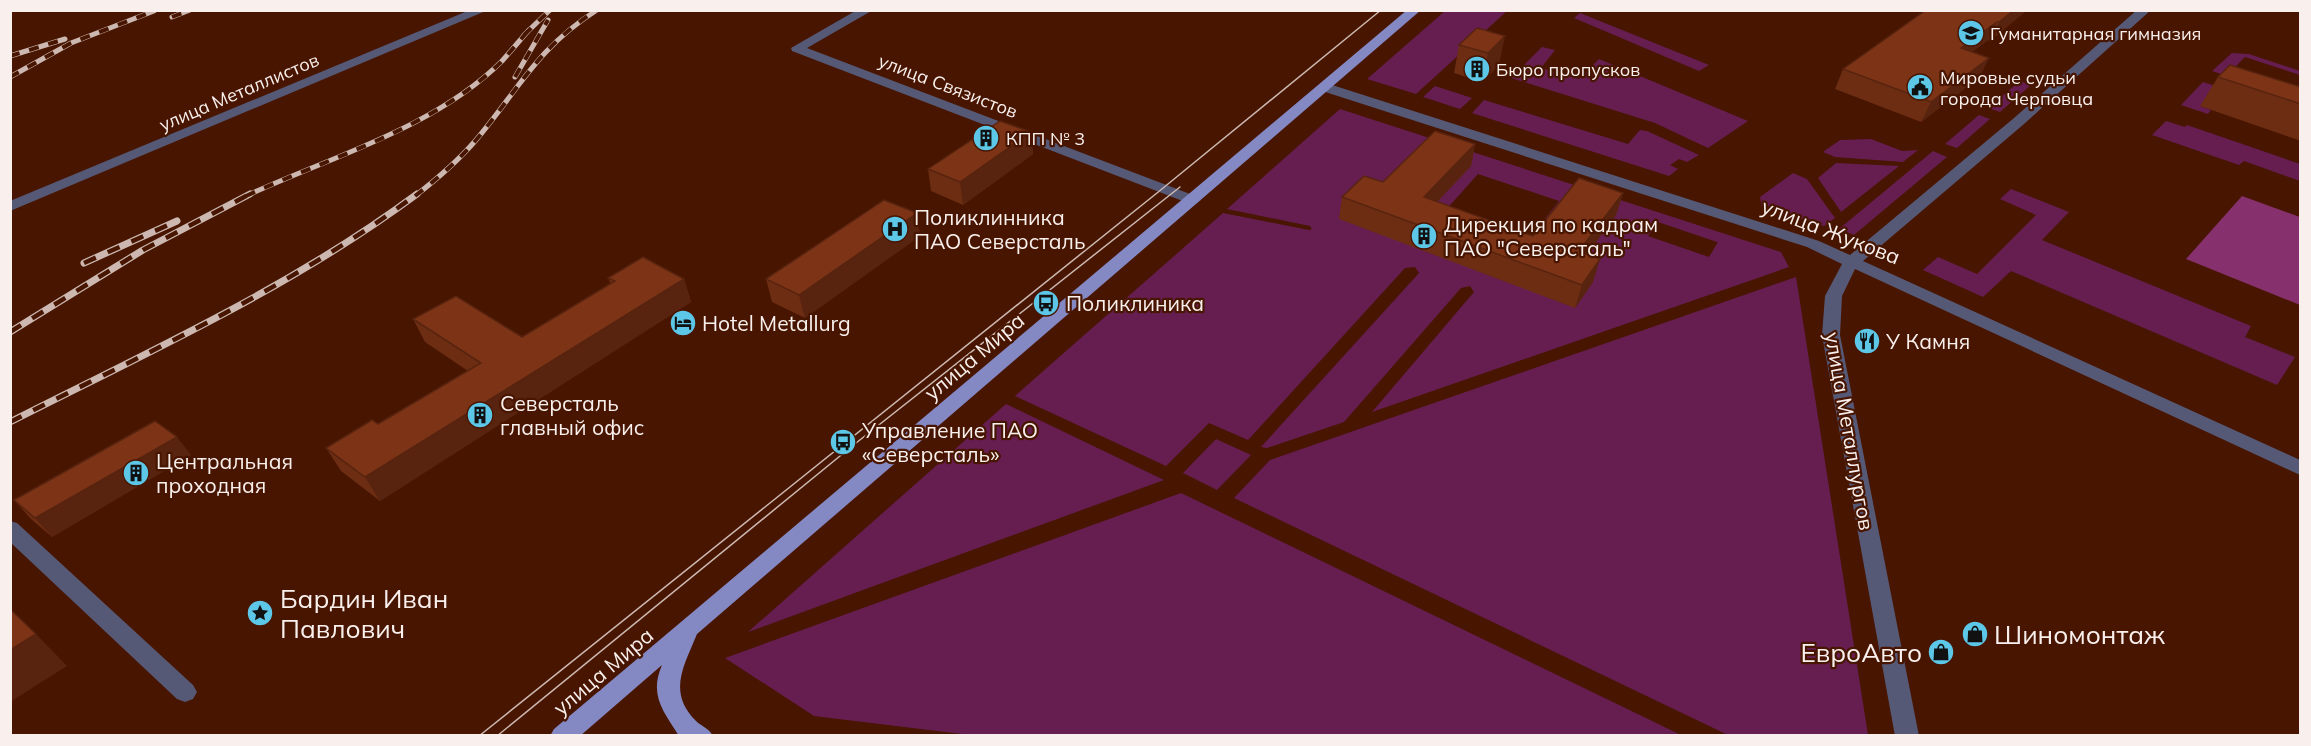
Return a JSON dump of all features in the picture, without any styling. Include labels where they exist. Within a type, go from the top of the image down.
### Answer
[{"type":"main road","name":"улица Мира","points":[[562,735],[1415,10]]},
{"type":"main road","points":[[689,628],[670,672],[668,700],[688,729],[701,735]]},
{"type":"street","name":"улица Металлистов","points":[[10,207],[482,10]]},
{"type":"street","name":"улица Связистов","points":[[867,10],[798,48],[1192,200]]},
{"type":"street","name":"улица Металлургов","points":[[1907,735],[1831,335],[1831,310],[1835,289],[1852,262],[2019,121],[2145,10]]},
{"type":"street","name":"улица Жукова","points":[[1324,87],[1813,244],[2301,468]]},
{"type":"street","points":[[10,529],[185,692]]},
{"type":"shaded area","points":[[1445,11],[1507,11],[1416,94],[1367,79]]},
{"type":"shaded area","points":[[1580,13],[1709,65],[1699,71],[1574,18]]},
{"type":"shaded area","points":[[1542,47],[1555,50],[1541,68],[1579,79],[1599,59],[1748,121],[1708,148],[1655,123],[1511,78]]},
{"type":"shaded area","points":[[2232,53],[2249,54],[2300,71],[2300,75],[2245,57],[2234,68],[2277,93],[2212,71]]},
{"type":"shaded area","points":[[2020,81],[2031,85],[2000,112],[1988,108]]},
{"type":"shaded area","points":[[2203,82],[2267,103],[2200,106],[2211,110],[2208,114],[2181,105]]},
{"type":"shaded area","points":[[1435,86],[1472,98],[1460,109],[1423,97]]},
{"type":"shaded area","points":[[1484,100],[1628,144],[1640,130],[1647,131],[1699,155],[1687,162],[1679,159],[1670,165],[1678,169],[1669,176],[1472,113]]},
{"type":"shaded area","points":[[1340,109],[1781,252],[1789,267],[1372,412],[1474,292],[1470,286],[1461,288],[1344,422],[1267,448],[1261,447],[1419,273],[1415,267],[1405,268],[1248,440],[1209,423],[1166,466],[1015,396],[1223,213],[1312,229],[1310,226],[1227,209]],"holes":[[[1478,174],[1559,201],[1527,242],[1444,212]],[[1658,222],[1717,242],[1718,242],[1709,257],[1648,236]]]},
{"type":"shaded area","points":[[1979,115],[1990,119],[1957,148],[1945,144]]},
{"type":"shaded area","points":[[2166,121],[2185,127],[2187,125],[2300,164],[2300,181],[2244,161],[2239,165],[2152,135]]},
{"type":"shaded area","points":[[1871,139],[1902,151],[1918,150],[1903,162],[1835,157],[1823,152],[1840,140]]},
{"type":"shaded area","points":[[1933,151],[1947,157],[1854,235],[1839,229]]},
{"type":"shaded area","points":[[1836,163],[1899,166],[1841,212],[1818,178]]},
{"type":"shaded area","points":[[1793,173],[1807,179],[1835,218],[1824,226],[1762,207],[1760,197]]},
{"type":"shaded area","points":[[2011,189],[2069,212],[2042,240],[2251,326],[2245,337],[2295,357],[2277,385],[2011,271],[1983,297],[1923,270],[1938,257],[1977,274],[2036,215],[2000,199]]},
{"type":"shaded area","points":[[2242,196],[2300,217],[2300,305],[2186,259]]},
{"type":"shaded area","points":[[1796,277],[1868,735],[1728,735],[1234,498],[1270,460]]},
{"type":"shaded area","points":[[1006,404],[1164,480],[748,632]]},
{"type":"shaded area","points":[[1216,439],[1251,455],[1217,490],[1183,473]]},
{"type":"shaded area","points":[[1181,493],[1681,735],[970,735],[814,716],[725,658]]},
{"type":"building","points":[[1926,10],[2014,10],[1961,48],[1989,58],[1931,102],[1843,69]]},
{"type":"building","points":[[1477,28],[1505,36],[1488,53],[1459,45]]},
{"type":"building","points":[[2230,65],[2301,87],[2301,104],[2218,77]]},
{"type":"building","points":[[1000,121],[1031,132],[960,182],[928,169]]},
{"type":"building","points":[[1435,131],[1475,144],[1424,197],[1533,236],[1579,178],[1623,193],[1579,251],[1600,259],[1582,285],[1342,197],[1364,176],[1383,182]]},
{"type":"building","points":[[884,200],[917,213],[799,295],[766,279]]},
{"type":"building","points":[[643,257],[684,279],[365,477],[326,448],[372,420],[378,424],[481,363],[413,319],[456,296],[522,337],[615,281],[608,278]]},
{"type":"building","points":[[155,421],[177,437],[35,518],[14,500]]},
{"type":"building","points":[[10,609],[36,634],[10,650]]},
{"type":"tram line","points":[[479,736],[1157,193],[1381,10]]},
{"type":"tram line","points":[[497,736],[851,447],[1180,187]]},
{"type":"railway","points":[[172,17],[190,10]]},
{"type":"railway","points":[[528,31],[550,10]]},
{"type":"railway","points":[[415,196],[447,170],[469,148],[544,54],[576,24],[597,10]]},
{"type":"railway","points":[[10,77],[71,43],[154,11]]},
{"type":"railway","points":[[515,77],[548,20]]},
{"type":"railway","points":[[247,196],[380,139],[446,105],[502,61],[528,31]]},
{"type":"railway","points":[[524,35],[528,31]]},
{"type":"railway","points":[[10,56],[65,39]]},
{"type":"railway","points":[[10,422],[270,289],[369,228],[417,194]]},
{"type":"railway","points":[[10,332],[143,250],[247,196]]},
{"type":"railway","points":[[84,263],[177,221]]},
{"type":"place","name":"Гуманитарная гимназия","points":[[1971,33]]},
{"type":"place","name":"Бюро пропусков","points":[[1477,69]]},
{"type":"place","name":"Мировые судьи города Черповца","points":[[1920,87]]},
{"type":"place","name":"КПП № 3","points":[[986,138]]},
{"type":"place","name":"Поликлинника ПАО Северсталь","points":[[895,229]]},
{"type":"place","name":"Дирекция по кадрам ПАО \"Северсталь\"","points":[[1424,236]]},
{"type":"place","name":"Поликлиника","points":[[1046,303]]},
{"type":"place","name":"Hotel Metallurg","points":[[683,323]]},
{"type":"place","name":"У Камня","points":[[1867,341]]},
{"type":"place","name":"Северсталь главный офис","points":[[480,415]]},
{"type":"place","name":"Управление ПАО «Северсталь»","points":[[843,442]]},
{"type":"place","name":"Центральная проходная","points":[[136,473]]},
{"type":"place","name":"Бардин Иван Павлович","points":[[260,613]]},
{"type":"place","name":"Шиномонтаж","points":[[1975,634]]},
{"type":"place","name":"ЕвроАвто","points":[[1941,652]]}]
